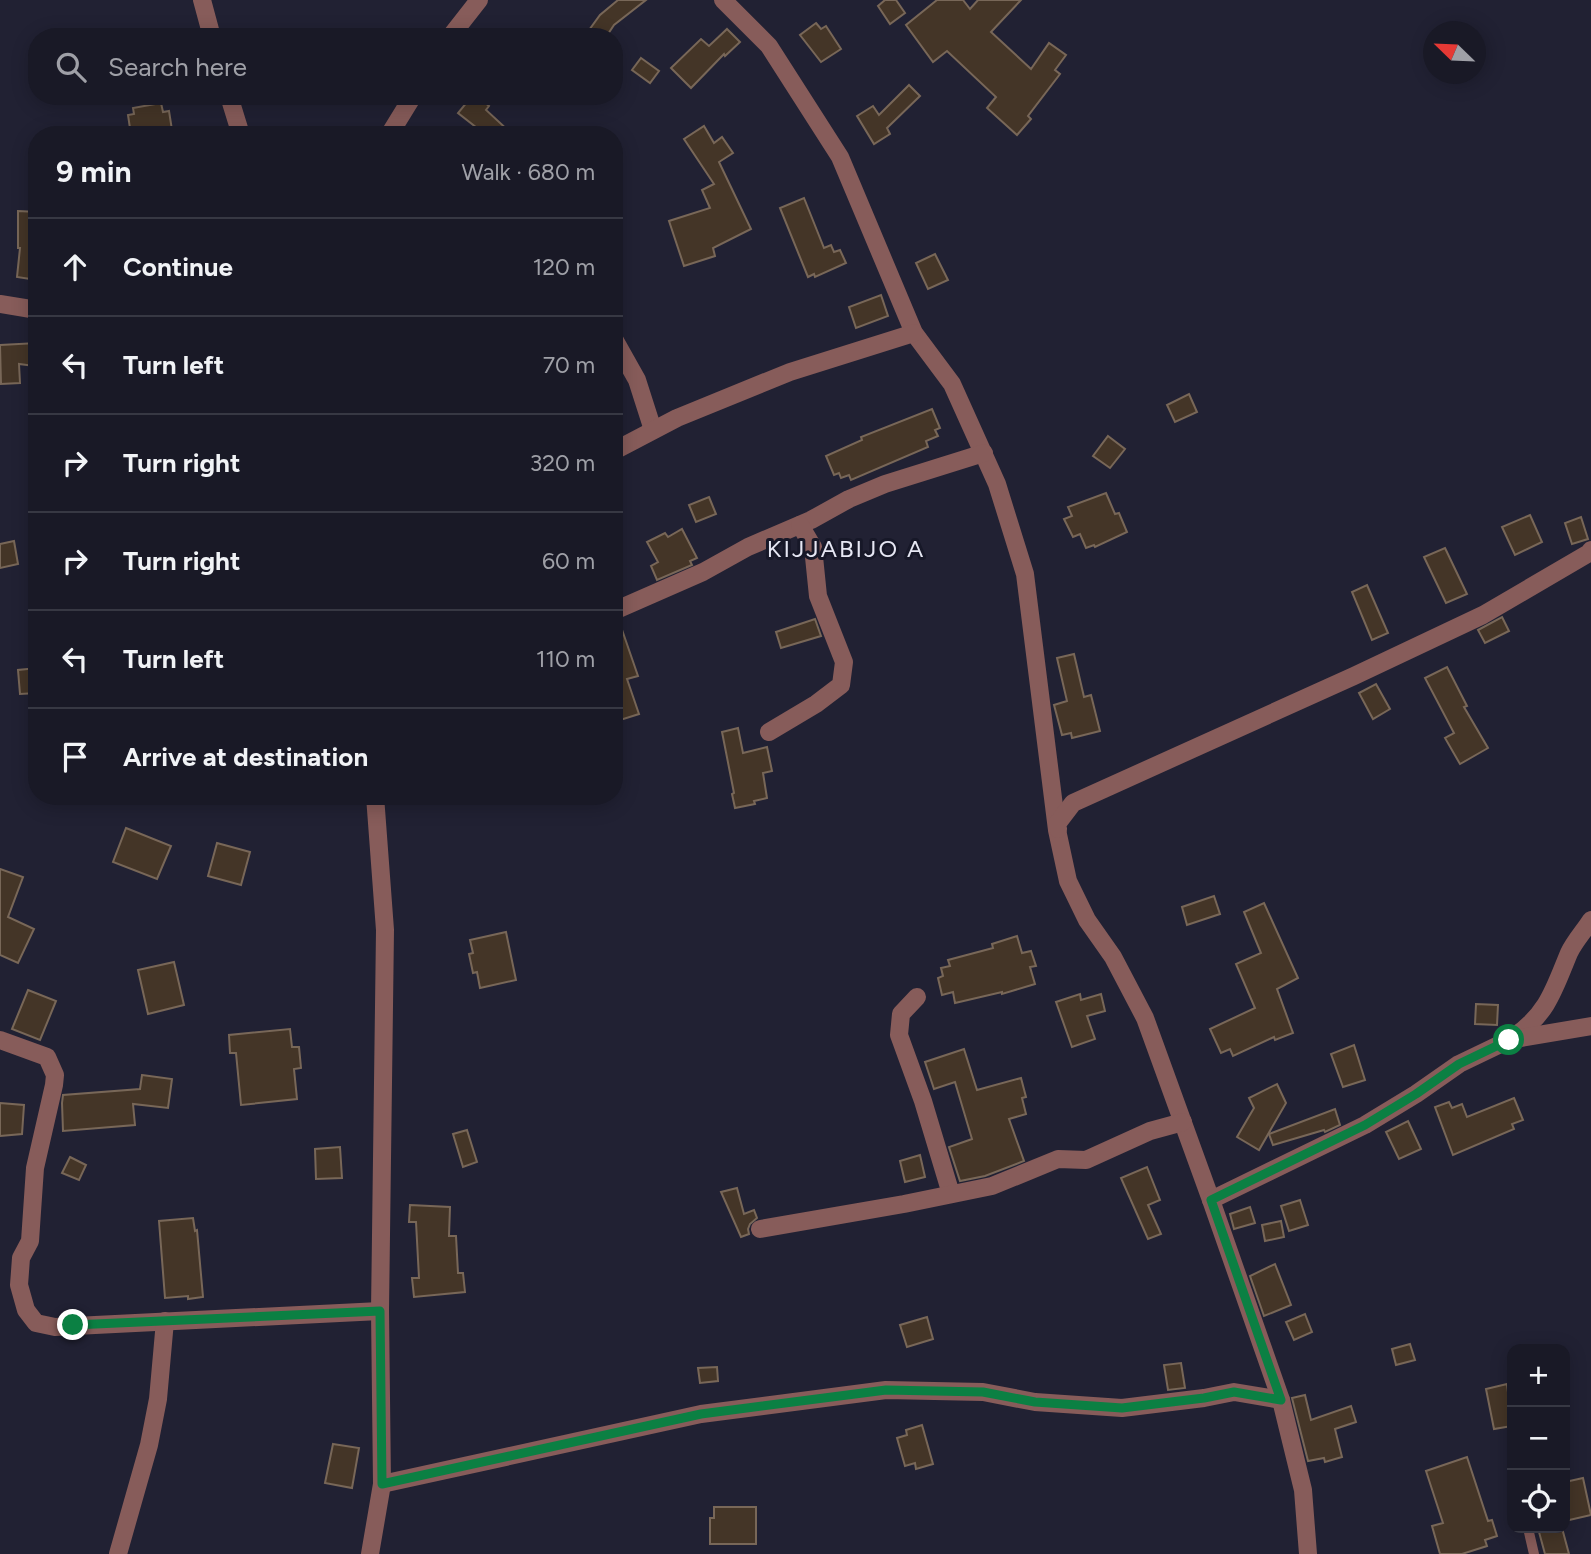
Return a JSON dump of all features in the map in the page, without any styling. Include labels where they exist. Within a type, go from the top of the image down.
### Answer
[{"type":"street","points":[[202,0],[210,28]]},
{"type":"street","points":[[457,28],[479,0]]},
{"type":"street","points":[[723,0],[769,46],[840,157],[914,333],[952,384],[997,484],[1026,574],[1057,830],[1068,881],[1087,920],[1113,957],[1144,1018],[1211,1200],[1281,1400],[1303,1490],[1308,1554]]},
{"type":"street","points":[[232,105],[238,126]]},
{"type":"street","points":[[394,126],[407,105]]},
{"type":"street","points":[[0,304],[28,309]]},
{"type":"street","points":[[623,446],[677,418],[790,372],[914,333]]},
{"type":"street","points":[[623,355],[637,380],[653,430]]},
{"type":"street","points":[[623,607],[800,525],[849,499],[885,484],[984,453]]},
{"type":"street","points":[[769,732],[816,705],[841,685],[844,662],[818,596],[813,547],[800,525]]},
{"type":"street","points":[[1068,881],[1057,824],[1073,803],[1483,615],[1591,550]]},
{"type":"street","points":[[370,1554],[382,1484],[380,1311],[385,930],[376,805]]},
{"type":"street","points":[[1211,1200],[1365,1125],[1459,1064],[1509,1040],[1532,1024],[1557,988],[1570,950],[1591,920]]},
{"type":"street","points":[[917,997],[901,1014],[900,1035],[951,1194]]},
{"type":"street","points":[[1509,1040],[1591,1026]]},
{"type":"street","points":[[0,1040],[47,1057],[55,1075],[35,1168],[30,1241],[21,1258],[19,1285],[26,1310],[36,1323],[55,1326],[380,1311]]},
{"type":"street","points":[[760,1229],[992,1186],[1058,1159],[1086,1160],[1150,1131],[1183,1122]]},
{"type":"street","points":[[118,1554],[149,1445],[158,1399],[164,1321]]},
{"type":"street","points":[[382,1484],[701,1414],[886,1390],[983,1392],[1035,1402],[1122,1408],[1234,1392],[1281,1400]]},
{"type":"lane","points":[[1529,1533],[1534,1554]]},
{"type":"building","points":[[618,0],[646,0],[612,28],[591,28],[600,15]]},
{"type":"building","points":[[885,0],[896,0],[905,13],[890,24],[878,6]]},
{"type":"building","points":[[937,0],[963,0],[970,9],[978,0],[1021,0],[991,32],[1031,69],[1049,43],[1066,55],[1055,70],[1060,74],[1028,116],[1031,119],[1017,135],[987,108],[996,97],[947,51],[933,62],[906,25]]},
{"type":"building","points":[[816,23],[821,29],[826,26],[841,49],[821,62],[800,35]]},
{"type":"building","points":[[727,29],[740,42],[725,56],[724,54],[691,88],[671,68],[701,39],[709,46]]},
{"type":"building","points":[[641,58],[659,71],[650,83],[632,70]]},
{"type":"building","points":[[909,85],[920,96],[887,128],[890,134],[874,144],[857,116],[873,106],[879,115]]},
{"type":"building","points":[[161,105],[163,112],[169,111],[171,126],[130,126],[128,115],[134,114],[133,108]]},
{"type":"building","points":[[465,105],[488,105],[486,110],[503,126],[475,126],[458,113]]},
{"type":"building","points":[[704,126],[714,143],[722,137],[733,153],[719,162],[751,229],[713,248],[715,256],[684,266],[669,221],[710,208],[702,190],[714,184],[684,139]]},
{"type":"building","points":[[804,198],[824,248],[831,245],[834,252],[840,250],[846,263],[815,277],[814,274],[808,277],[780,208]]},
{"type":"building","points":[[18,211],[28,212],[28,279],[17,277]]},
{"type":"building","points":[[935,254],[948,280],[928,289],[916,263]]},
{"type":"building","points":[[881,295],[888,316],[856,328],[849,307]]},
{"type":"building","points":[[28,343],[28,365],[19,364],[20,383],[1,384],[0,345]]},
{"type":"building","points":[[1189,394],[1197,412],[1175,422],[1167,405]]},
{"type":"building","points":[[932,409],[940,428],[935,430],[938,436],[926,441],[928,447],[851,480],[849,475],[841,478],[839,473],[834,475],[826,456],[862,440],[861,437]]},
{"type":"building","points":[[1108,436],[1125,449],[1110,468],[1093,456]]},
{"type":"building","points":[[1106,493],[1127,532],[1095,547],[1086,548],[1080,534],[1073,537],[1064,519],[1072,516],[1068,507]]},
{"type":"building","points":[[709,497],[716,514],[696,522],[689,505]]},
{"type":"building","points":[[1530,515],[1542,542],[1515,555],[1502,527]]},
{"type":"building","points":[[1581,517],[1588,539],[1572,544],[1565,523]]},
{"type":"building","points":[[682,529],[697,558],[690,561],[692,565],[657,580],[651,566],[658,562],[647,542],[665,533],[668,537]]},
{"type":"building","points":[[14,541],[18,564],[0,568],[0,544]]},
{"type":"building","points":[[1445,548],[1467,594],[1446,603],[1424,557]]},
{"type":"building","points":[[1367,585],[1388,633],[1372,640],[1352,592]]},
{"type":"building","points":[[1502,617],[1509,631],[1485,643],[1478,630]]},
{"type":"building","points":[[815,619],[821,636],[781,648],[776,632]]},
{"type":"building","points":[[623,633],[638,676],[627,679],[639,714],[623,719]]},
{"type":"building","points":[[1074,654],[1084,697],[1091,695],[1100,731],[1072,738],[1071,733],[1062,735],[1054,705],[1067,701],[1057,658]]},
{"type":"building","points":[[1447,667],[1467,706],[1464,707],[1488,748],[1460,764],[1445,738],[1454,733],[1425,678]]},
{"type":"building","points":[[28,669],[28,694],[20,694],[18,670]]},
{"type":"building","points":[[1376,684],[1390,709],[1373,719],[1359,693]]},
{"type":"building","points":[[738,728],[743,753],[767,747],[772,771],[763,773],[767,798],[754,801],[755,804],[735,808],[722,732]]},
{"type":"building","points":[[126,828],[171,846],[157,879],[113,862]]},
{"type":"building","points":[[217,843],[250,852],[241,885],[208,876]]},
{"type":"building","points":[[0,869],[23,877],[8,917],[34,929],[18,963],[0,955]]},
{"type":"building","points":[[1214,896],[1220,914],[1187,925],[1182,907]]},
{"type":"building","points":[[1264,903],[1298,978],[1277,989],[1293,1033],[1275,1040],[1274,1037],[1233,1056],[1230,1049],[1221,1053],[1210,1029],[1255,1008],[1236,964],[1261,953],[1244,912]]},
{"type":"building","points":[[506,932],[516,980],[480,988],[469,954],[473,953],[470,940]]},
{"type":"building","points":[[1017,936],[1022,953],[1031,951],[1036,966],[1030,967],[1035,984],[1002,994],[955,1003],[953,992],[942,995],[938,978],[943,976],[941,968],[950,966],[948,960],[993,948],[992,944]]},
{"type":"building","points":[[174,962],[184,1005],[148,1014],[138,970]]},
{"type":"building","points":[[28,990],[56,1001],[40,1040],[12,1029]]},
{"type":"building","points":[[1080,994],[1081,1000],[1101,994],[1105,1011],[1087,1016],[1095,1039],[1072,1047],[1056,1002]]},
{"type":"building","points":[[1476,1004],[1498,1005],[1497,1025],[1475,1024]]},
{"type":"building","points":[[290,1029],[292,1047],[299,1047],[301,1068],[294,1069],[297,1099],[241,1105],[236,1053],[230,1053],[229,1035]]},
{"type":"building","points":[[1354,1045],[1365,1080],[1343,1087],[1331,1054]]},
{"type":"building","points":[[964,1049],[977,1090],[1021,1078],[1026,1097],[1022,1098],[1026,1114],[1009,1119],[1024,1161],[985,1176],[960,1181],[949,1147],[972,1139],[955,1082],[934,1089],[925,1062]]},
{"type":"building","points":[[142,1075],[172,1079],[168,1108],[133,1104],[135,1125],[63,1131],[63,1095],[140,1089]]},
{"type":"building","points":[[1277,1084],[1286,1103],[1259,1150],[1237,1137],[1254,1108],[1249,1098]]},
{"type":"building","points":[[1514,1098],[1523,1120],[1512,1124],[1514,1129],[1453,1155],[1435,1107],[1449,1102],[1452,1108],[1462,1104],[1467,1117]]},
{"type":"building","points":[[0,1103],[24,1105],[22,1134],[0,1136]]},
{"type":"building","points":[[1335,1109],[1340,1125],[1325,1132],[1324,1130],[1273,1145],[1269,1134]]},
{"type":"building","points":[[1408,1121],[1421,1149],[1399,1159],[1386,1132]]},
{"type":"building","points":[[467,1130],[477,1162],[463,1167],[453,1134]]},
{"type":"building","points":[[340,1147],[342,1178],[316,1179],[315,1149]]},
{"type":"building","points":[[920,1155],[925,1177],[905,1182],[900,1161]]},
{"type":"building","points":[[70,1157],[86,1165],[79,1180],[62,1173]]},
{"type":"building","points":[[1147,1167],[1160,1200],[1148,1205],[1161,1234],[1148,1239],[1121,1178]]},
{"type":"building","points":[[737,1188],[744,1214],[754,1210],[757,1218],[750,1224],[749,1234],[741,1237],[721,1192]]},
{"type":"building","points":[[1300,1200],[1308,1225],[1289,1231],[1281,1206]]},
{"type":"building","points":[[410,1205],[450,1207],[449,1236],[456,1236],[458,1273],[463,1273],[465,1292],[414,1297],[412,1278],[419,1278],[416,1222],[409,1222]]},
{"type":"building","points":[[1250,1207],[1255,1223],[1234,1229],[1230,1214]]},
{"type":"building","points":[[193,1218],[195,1231],[197,1230],[203,1297],[165,1298],[159,1221]]},
{"type":"building","points":[[1281,1221],[1284,1237],[1265,1241],[1262,1225]]},
{"type":"building","points":[[1275,1264],[1291,1305],[1264,1316],[1250,1276]]},
{"type":"building","points":[[1305,1314],[1312,1332],[1294,1340],[1286,1322]]},
{"type":"building","points":[[927,1317],[933,1339],[907,1347],[900,1325]]},
{"type":"building","points":[[1410,1344],[1415,1360],[1396,1365],[1392,1349]]},
{"type":"building","points":[[1181,1363],[1185,1388],[1168,1390],[1164,1365]]},
{"type":"building","points":[[717,1367],[718,1381],[700,1383],[698,1368]]},
{"type":"building","points":[[1507,1384],[1507,1427],[1494,1429],[1486,1389]]},
{"type":"building","points":[[1305,1395],[1311,1420],[1351,1406],[1356,1422],[1335,1429],[1342,1457],[1325,1462],[1324,1458],[1308,1461],[1292,1398]]},
{"type":"building","points":[[922,1425],[933,1464],[916,1469],[915,1463],[905,1466],[897,1438],[907,1435],[906,1430]]},
{"type":"building","points":[[333,1444],[359,1448],[352,1488],[325,1483]]},
{"type":"building","points":[[1467,1457],[1488,1521],[1492,1520],[1497,1536],[1485,1540],[1487,1546],[1462,1554],[1440,1554],[1432,1526],[1443,1523],[1426,1471]]},
{"type":"building","points":[[1583,1478],[1591,1515],[1570,1520],[1570,1481]]},
{"type":"building","points":[[714,1507],[756,1507],[756,1544],[710,1544],[710,1518],[714,1518]]},
{"type":"building","points":[[1539,1533],[1563,1533],[1569,1554],[1545,1554]]},
{"type":"district","name":"KIJJABIJO A","points":[[846,549]]},
{"type":"route","points":[[73,1325],[380,1311],[382,1484],[701,1414],[886,1390],[983,1392],[1035,1402],[1122,1408],[1234,1392],[1281,1400],[1211,1200],[1365,1125],[1459,1064],[1509,1040]]}]
